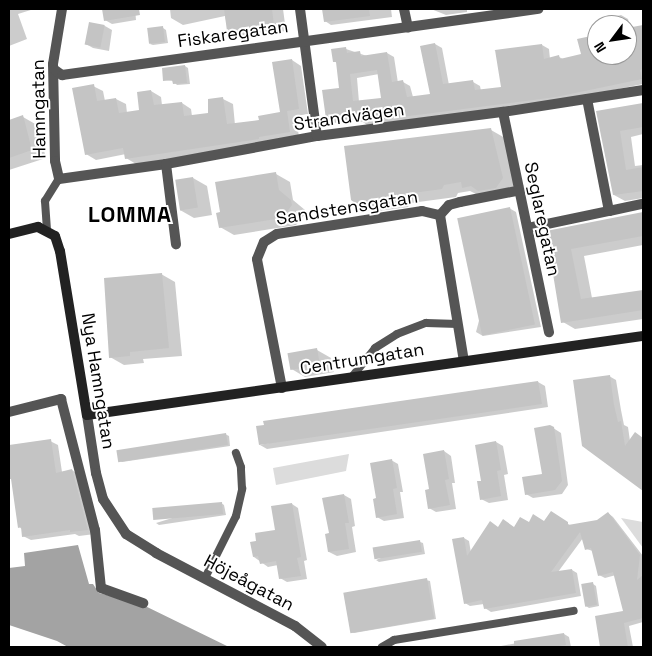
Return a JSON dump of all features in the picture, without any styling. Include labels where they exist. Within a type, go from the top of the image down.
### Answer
[{"type":"street","name":"Hamngatan","points":[[59,179],[55,161],[53,127],[53,64],[62,9]]},
{"type":"street","points":[[300,9],[317,136]]},
{"type":"street","points":[[404,9],[408,28]]},
{"type":"street","name":"Fiskaregatan","points":[[54,70],[62,75],[538,9]]},
{"type":"street","name":"Strandvägen","points":[[59,179],[166,164],[317,136],[503,112],[643,90]]},
{"type":"street","points":[[587,99],[609,210]]},
{"type":"street","name":"Seglaregatan","points":[[503,112],[549,332]]},
{"type":"street","points":[[166,164],[176,244]]},
{"type":"street","points":[[440,215],[449,205],[520,190]]},
{"type":"street","points":[[528,228],[643,204]]},
{"type":"street","name":"Sandstensgatan","points":[[282,388],[257,259],[264,242],[277,234],[422,211],[440,215],[464,361]]},
{"type":"street","points":[[10,234],[38,227],[47,230]]},
{"type":"street","name":"Nya Hamngatan","points":[[47,230],[55,236],[60,251],[96,473],[103,499],[126,534],[156,553]]},
{"type":"street","name":"Centrumgatan","points":[[86,415],[643,336]]},
{"type":"street","points":[[9,412],[61,399],[95,530],[101,588],[143,603]]},
{"type":"street","name":"Höjeågatan","points":[[156,553],[295,626],[322,647]]},
{"type":"lane","points":[[47,230],[45,201],[59,179]]},
{"type":"lane","points":[[351,378],[375,348],[397,334],[426,323],[458,324]]},
{"type":"lane","points":[[205,578],[236,516],[242,490],[241,467],[236,453]]},
{"type":"lane","points":[[382,647],[394,640],[574,611]]},
{"type":"shaded area","points":[[349,454],[346,471],[276,485],[273,468]]},
{"type":"shaded area","points":[[621,518],[643,522],[643,548]]},
{"type":"shaded area","points":[[78,545],[89,584],[93,584],[99,593],[141,604],[229,647],[68,647],[57,641],[9,625],[9,568],[25,566],[24,553]]},
{"type":"building","points":[[102,9],[139,9],[140,15],[104,21]]},
{"type":"building","points":[[224,9],[272,9],[274,25],[227,31]]},
{"type":"building","points":[[322,9],[369,9],[370,16],[324,22]]},
{"type":"building","points":[[89,22],[105,25],[100,48],[85,45]]},
{"type":"building","points":[[643,25],[643,69],[640,70],[642,79],[556,97],[425,114],[358,122],[358,115],[326,119],[322,90],[339,88],[336,62],[333,62],[331,49],[346,47],[347,53],[360,51],[361,56],[387,52],[392,82],[403,80],[407,97],[430,94],[420,46],[435,43],[443,84],[473,80],[475,90],[501,87],[495,50],[542,44],[544,59],[559,55],[560,59],[581,54],[577,39],[587,37],[587,65],[637,65],[637,26]],"holes":[[[377,70],[381,98],[353,101],[350,74]]]},
{"type":"building","points":[[163,26],[165,42],[149,44],[147,28]]},
{"type":"building","points":[[292,59],[299,109],[287,111],[290,132],[259,137],[259,139],[125,159],[123,148],[85,155],[72,88],[94,84],[97,101],[116,98],[119,113],[139,110],[137,92],[151,90],[154,105],[182,102],[184,116],[208,113],[208,99],[223,97],[227,124],[259,120],[258,116],[280,112],[272,62]]},
{"type":"building","points":[[185,65],[187,83],[173,84],[172,80],[163,81],[162,68]]},
{"type":"building","points":[[643,103],[643,127],[620,131],[626,170],[643,167],[643,191],[613,195],[596,111]]},
{"type":"building","points":[[23,115],[32,150],[9,158],[9,120]]},
{"type":"building","points":[[491,128],[503,178],[496,188],[478,191],[471,186],[462,188],[461,182],[444,185],[442,189],[397,195],[394,200],[356,204],[351,200],[344,146]]},
{"type":"building","points":[[276,172],[279,190],[291,200],[292,205],[282,218],[219,228],[216,213],[220,212],[215,182]]},
{"type":"building","points":[[193,177],[198,208],[180,210],[175,180]]},
{"type":"building","points":[[510,207],[535,324],[482,336],[457,218]]},
{"type":"building","points":[[643,212],[643,236],[571,249],[581,299],[643,290],[643,310],[561,323],[546,231]]},
{"type":"building","points":[[162,273],[169,348],[130,352],[130,356],[109,358],[104,278]]},
{"type":"building","points":[[317,348],[320,365],[290,370],[287,353]]},
{"type":"building","points":[[610,375],[614,405],[618,422],[621,421],[625,446],[635,432],[643,438],[643,491],[582,446],[573,380]]},
{"type":"building","points":[[538,381],[542,404],[259,445],[256,426],[264,425],[263,421]]},
{"type":"building","points":[[550,425],[554,427],[562,481],[555,490],[525,495],[522,477],[542,474],[534,428]]},
{"type":"building","points":[[226,433],[228,445],[118,462],[116,450]]},
{"type":"building","points":[[51,439],[56,473],[72,469],[88,530],[70,532],[70,530],[22,537],[21,527],[18,528],[11,479],[9,479],[9,445]]},
{"type":"building","points":[[496,441],[501,470],[497,471],[501,496],[480,500],[477,481],[481,481],[475,445]]},
{"type":"building","points":[[444,450],[449,479],[445,480],[450,505],[428,509],[425,490],[429,489],[423,454]]},
{"type":"building","points":[[392,459],[397,488],[393,489],[397,514],[376,518],[373,499],[376,498],[370,463]]},
{"type":"building","points":[[344,494],[349,523],[345,523],[349,549],[328,552],[325,534],[329,533],[322,498]]},
{"type":"building","points":[[222,502],[223,514],[153,520],[152,508]]},
{"type":"building","points":[[292,503],[301,557],[297,558],[301,576],[279,579],[276,561],[260,564],[258,556],[253,557],[250,542],[256,541],[255,533],[275,530],[271,506]]},
{"type":"building","points":[[551,511],[568,522],[568,525],[597,520],[608,512],[640,555],[637,580],[643,575],[643,618],[624,623],[628,647],[600,647],[595,616],[623,611],[613,572],[598,576],[591,548],[585,550],[580,532],[551,572],[572,569],[576,593],[484,609],[482,600],[464,604],[452,539],[464,537],[467,556],[490,521],[498,527],[503,519],[514,527],[520,517],[529,522],[533,514],[544,521]]},
{"type":"building","points":[[420,540],[422,552],[374,559],[373,548]]},
{"type":"building","points":[[427,578],[434,618],[350,633],[343,593]]},
{"type":"building","points":[[593,582],[597,605],[585,607],[581,584]]},
{"type":"building","points":[[564,633],[566,645],[514,647],[514,641]]},
{"type":"district","name":"LOMMA","points":[[130,215]]}]
